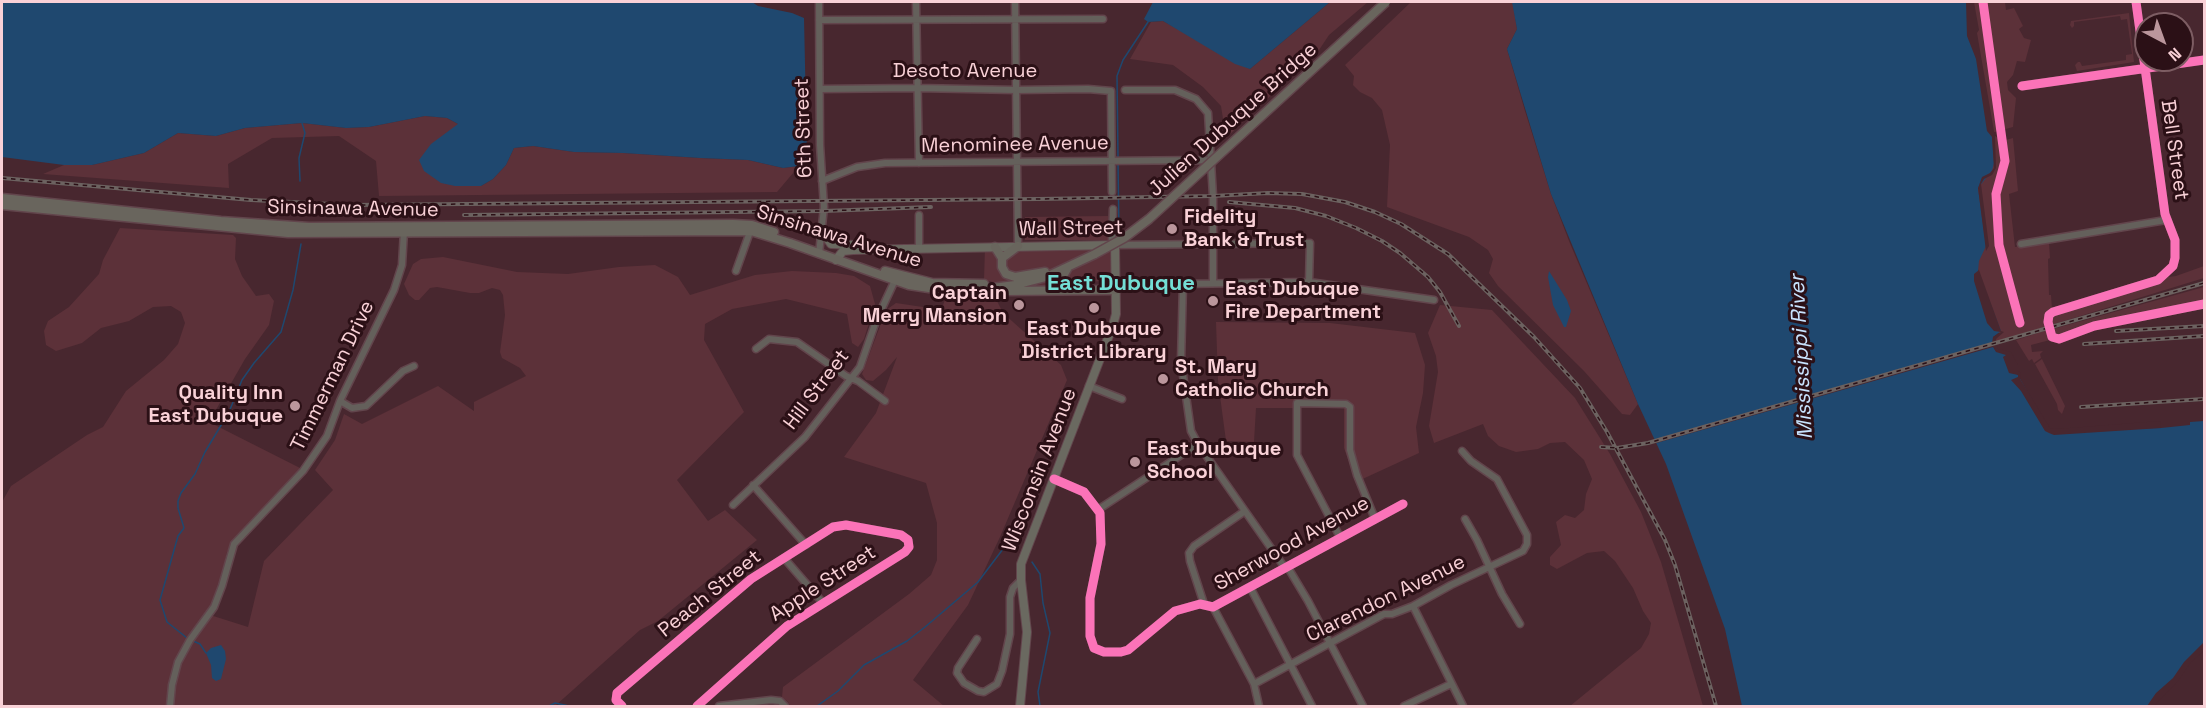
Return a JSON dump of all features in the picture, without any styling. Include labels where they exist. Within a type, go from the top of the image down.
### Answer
[{"type":"highway","name":"Julien Dubuque Bridge","points":[[1078,262],[1124,238],[1149,219],[1386,2]]},
{"type":"highway","name":"Sinsinawa Avenue","points":[[2,198],[250,224],[404,231]]},
{"type":"highway","name":"Sinsinawa Avenue","points":[[2,205],[288,233],[733,224],[752,228],[925,288],[965,290],[1015,285],[1067,269],[1078,262]]},
{"type":"highway","points":[[995,246],[1002,258],[1002,267],[1008,276],[1045,272]]},
{"type":"highway","points":[[1002,258],[1018,246]]},
{"type":"highway","name":"Sinsinawa Avenue","points":[[896,277],[932,283],[1009,282],[1078,262]]},
{"type":"highway","points":[[1067,269],[1063,276],[1071,286],[1115,287]]},
{"type":"highway","points":[[965,290],[1115,287]]},
{"type":"main road","points":[[822,231],[828,241],[834,245],[865,245],[874,249]]},
{"type":"main road","name":"Wall Street","points":[[837,258],[848,250],[1115,245]]},
{"type":"main road","name":"Wisconsin Avenue","points":[[1020,706],[1027,641],[1021,580],[1023,554],[1115,319],[1115,245]]},
{"type":"street","name":"6th Street","points":[[819,2],[824,207],[820,251]]},
{"type":"street","points":[[916,2],[919,163]]},
{"type":"street","points":[[1015,2],[1018,246]]},
{"type":"street","points":[[819,20],[1103,20]]},
{"type":"street","points":[[2022,86],[2134,69]]},
{"type":"street","name":"Bell Street","points":[[2145,72],[2166,220],[2175,240],[2176,255],[2173,266],[2158,280],[2053,312],[2047,320],[2052,337],[2059,339],[2094,326],[2205,304]]},
{"type":"street","name":"Desoto Avenue","points":[[820,89],[1088,88],[1111,91],[1117,161]]},
{"type":"street","points":[[1125,90],[1175,90],[1197,99],[1208,113],[1213,283]]},
{"type":"street","name":"Menominee Avenue","points":[[822,181],[861,166],[919,163],[1210,159]]},
{"type":"street","points":[[1112,192],[1117,161]]},
{"type":"street","points":[[1113,209],[1112,241],[1115,245]]},
{"type":"street","points":[[919,248],[920,215]]},
{"type":"street","points":[[2021,244],[2166,220]]},
{"type":"street","points":[[736,271],[752,228]]},
{"type":"street","name":"Timmerman Drive","points":[[170,706],[177,662],[214,607],[238,537],[292,483],[313,458],[327,436],[340,401],[394,290],[402,265],[404,231]]},
{"type":"street","name":"Wall Street","points":[[1115,245],[1310,243],[1309,282]]},
{"type":"street","name":"Hill Street","points":[[733,505],[805,437],[862,364],[876,321],[896,277]]},
{"type":"street","points":[[1115,287],[1183,283],[1309,282],[1434,300]]},
{"type":"street","points":[[1183,283],[1180,346],[1189,424],[1198,444],[1308,601],[1363,706]]},
{"type":"street","points":[[756,349],[769,339],[797,342],[885,401]]},
{"type":"street","points":[[340,401],[352,408],[366,406],[403,371],[414,366]]},
{"type":"street","points":[[1089,386],[1122,399]]},
{"type":"street","points":[[1340,537],[1297,455],[1297,403],[1346,404],[1350,407],[1350,450],[1357,475],[1375,519]]},
{"type":"street","points":[[1054,479],[1084,492],[1098,508],[1198,444]]},
{"type":"street","name":"Clarendon Avenue","points":[[1254,684],[1384,614],[1392,614],[1413,606],[1523,550],[1528,539],[1497,479],[1462,452]]},
{"type":"street","points":[[753,485],[806,545]]},
{"type":"street","name":"Sherwood Avenue","points":[[1098,508],[1101,516],[1101,537],[1090,590],[1090,636],[1094,648],[1104,652],[1124,652],[1175,611],[1204,604],[1213,607],[1403,504]]},
{"type":"street","points":[[1204,604],[1190,561],[1190,553],[1194,546],[1245,511]]},
{"type":"street","points":[[1465,519],[1502,594],[1520,624]]},
{"type":"street","name":"Peach Street","points":[[619,704],[617,693],[751,579],[842,524],[901,535],[906,538]]},
{"type":"street","name":"Apple Street","points":[[697,706],[787,626],[905,552],[909,545],[906,538]]},
{"type":"street","points":[[784,558],[823,603]]},
{"type":"street","points":[[977,639],[957,673],[959,678],[978,691],[984,692],[995,687],[1002,671],[1008,645],[1010,597],[1013,588],[1021,580]]},
{"type":"street","points":[[1250,587],[1312,706]]},
{"type":"street","points":[[1413,606],[1463,706]]},
{"type":"street","points":[[1213,607],[1254,684],[1259,706]]},
{"type":"street","points":[[1409,706],[1451,684]]},
{"type":"street","points":[[720,706],[771,700],[780,701],[785,706]]},
{"type":"shaded area","points":[[1330,2],[1368,2],[1329,35],[1319,50],[1226,138],[1221,106],[1203,87],[1173,65],[1130,59],[1151,22],[1163,21],[1250,69]]},
{"type":"shaded area","points":[[1411,2],[1513,3],[1517,29],[1507,49],[1551,194],[1638,404],[1630,415],[1622,414],[1584,371],[1498,286],[1489,273],[1493,259],[1488,250],[1469,237],[1387,207],[1390,145],[1382,110],[1372,98],[1360,92],[1353,85],[1354,76],[1345,65]]},
{"type":"shaded area","points":[[1971,2],[2005,2],[2006,10],[2014,8],[2023,26],[2019,29],[2024,38],[2031,40],[2025,62],[2017,61],[2013,75],[2007,82],[2008,90],[2016,98],[2013,127],[1991,133],[2002,141],[2013,138],[2018,191],[2009,194],[2015,247],[2049,243],[2050,258],[2048,259],[2049,295],[2051,295],[2052,309],[2045,315],[2046,327],[1993,343],[1999,334],[1975,260]]},
{"type":"shaded area","points":[[2129,13],[2134,62],[2077,71],[2075,65],[2078,62],[2082,66],[2126,60],[2126,55],[2132,54],[2127,19],[2121,20],[2120,16],[2074,22],[2072,28],[2071,21]]},
{"type":"shaded area","points":[[425,116],[447,118],[458,124],[481,186],[493,179],[506,165],[514,148],[533,146],[574,152],[748,160],[783,168],[799,166],[777,192],[379,196],[376,161],[339,136],[272,138],[228,164],[229,188],[43,174],[64,165],[92,165],[144,153],[178,133],[216,136],[245,128],[302,123],[346,128],[369,127]]},
{"type":"shaded area","points":[[1108,216],[1108,240],[1025,240],[1025,217]]},
{"type":"shaded area","points":[[120,228],[233,235],[236,238],[235,259],[242,276],[256,296],[269,294],[274,301],[269,325],[245,359],[209,422],[302,469],[238,534],[227,552],[220,585],[207,614],[248,627],[264,561],[333,490],[315,470],[335,440],[344,414],[362,424],[438,386],[474,411],[474,402],[526,376],[520,368],[502,358],[500,352],[505,315],[503,295],[500,290],[492,288],[479,293],[470,293],[437,287],[430,288],[419,300],[415,300],[409,295],[404,284],[413,264],[421,259],[443,257],[517,272],[568,274],[655,265],[678,277],[690,295],[755,275],[792,271],[836,273],[854,276],[870,286],[875,304],[864,339],[858,347],[852,343],[847,314],[786,299],[732,309],[705,324],[704,340],[744,412],[677,480],[708,521],[725,510],[757,540],[658,621],[640,630],[555,706],[2,706],[2,502],[11,486],[87,435],[103,427],[126,391],[164,360],[178,344],[185,323],[181,312],[171,306],[153,307],[129,321],[101,328],[82,343],[56,351],[46,345],[44,331],[48,321],[69,307],[99,274],[103,260]]},
{"type":"shaded area","points":[[1115,246],[1113,280],[1020,288],[984,280],[985,247]]},
{"type":"shaded area","points":[[2204,266],[2204,278],[2051,325],[2050,318],[2054,315],[2159,283],[2168,277]]},
{"type":"shaded area","points":[[2204,287],[2204,301],[2097,322],[2058,335],[2053,329]]},
{"type":"shaded area","points":[[948,292],[994,295],[1003,313],[1061,365],[1067,380],[1000,537],[968,605],[913,680],[944,706],[790,706],[782,697],[783,687],[909,594],[931,575],[937,560],[937,523],[926,483],[844,457],[876,413],[897,357],[873,381],[866,380],[862,374],[886,310],[896,303],[936,309],[943,305]]},
{"type":"shaded area","points":[[1440,305],[1492,310],[1575,398],[1610,454],[1641,512],[1661,562],[1703,706],[1570,706],[1641,648],[1649,634],[1651,623],[1633,588],[1615,561],[1604,551],[1587,553],[1557,569],[1550,565],[1550,557],[1561,545],[1556,522],[1565,515],[1575,518],[1584,510],[1586,494],[1592,479],[1584,460],[1565,442],[1550,443],[1538,449],[1516,452],[1499,446],[1488,436],[1483,424],[1434,443],[1429,426],[1438,372],[1436,356],[1428,333]]},
{"type":"shaded area","points":[[1216,322],[1330,323],[1415,333],[1425,365],[1423,393],[1416,427],[1419,453],[1356,482],[1344,448],[1344,408],[1256,408],[1254,442],[1226,441],[1218,381]]},
{"type":"shaded area","points":[[2047,330],[2050,340],[2031,345],[2032,352],[2043,351],[2040,354],[2041,358],[2034,363],[2032,359],[2029,361],[2016,340]]},
{"type":"shaded area","points":[[2042,359],[2065,406],[2062,414],[2035,364]]},
{"type":"water","points":[[2,2],[752,2],[758,6],[792,13],[804,18],[807,157],[799,166],[783,168],[748,160],[574,152],[533,146],[514,148],[506,165],[493,179],[481,186],[455,186],[441,183],[424,171],[419,160],[431,144],[458,124],[447,118],[425,116],[369,127],[346,128],[302,123],[245,128],[216,136],[178,133],[144,153],[92,165],[64,165],[2,157]]},
{"type":"water","points":[[1153,2],[1330,2],[1250,69],[1235,64],[1163,21],[1148,22],[1144,19]]},
{"type":"water","name":"Mississippi River","points":[[1512,2],[1971,2],[1994,163],[1992,171],[1978,188],[1986,246],[1979,261],[1978,271],[2001,331],[1993,337],[1995,350],[2006,354],[2049,430],[2161,428],[2204,421],[2204,647],[2150,706],[1742,706],[1725,629],[1666,464],[1638,404],[1551,194],[1507,49],[1517,29]]},
{"type":"water","points":[[1549,271],[1571,311],[1566,327],[1553,305]]},
{"type":"water","points":[[221,645],[226,659],[221,679],[216,681],[212,678],[211,665],[206,653],[211,648]]},
{"type":"pier","points":[[1966,2],[1974,2],[1979,30],[1977,33],[1995,137],[1996,168],[1992,175],[1984,179],[1981,184],[1989,246],[1986,251],[1978,188],[1982,177],[1994,168],[1992,137],[1987,131],[1976,59],[1967,36]]},
{"type":"pier","points":[[1979,270],[2001,331],[2004,332],[1996,339],[1998,349],[2011,352],[2018,365],[2018,371],[2021,373],[2020,379],[2050,428],[2160,421],[2161,428],[2054,435],[2049,433],[2045,431],[2021,391],[2011,380],[2018,375],[2009,373],[2003,357],[2006,355],[1996,352],[1993,347],[1653,444],[1652,440],[1992,343],[1993,337],[2001,332],[1994,331],[1987,323],[1974,281],[1974,274]]},
{"type":"pier","points":[[2204,642],[2204,651],[2191,662],[2179,680],[2154,706],[2147,706],[2156,693],[2173,678],[2184,662]]},
{"type":"waterway","points":[[1118,157],[1117,76],[1123,60],[1148,22]]},
{"type":"waterway","points":[[300,181],[299,158],[305,133],[302,123]]},
{"type":"waterway","points":[[1118,162],[1119,233]]},
{"type":"waterway","points":[[187,638],[167,622],[160,600],[178,536],[184,528],[178,501],[229,412],[242,380],[281,332],[293,290],[301,244]]},
{"type":"waterway","points":[[817,706],[838,691],[864,665],[907,641],[925,627],[978,582],[1003,549],[1018,543]]},
{"type":"waterway","points":[[1032,562],[1040,574],[1043,603],[1050,633],[1038,692],[1040,706]]},
{"type":"waterway","points":[[191,640],[200,644],[206,653]]},
{"type":"waterway","points":[[549,706],[555,703],[569,706]]},
{"type":"railway","points":[[2,178],[251,200],[352,205],[1039,199],[1268,193],[1302,194],[1345,202],[1401,224],[1448,254],[1534,337],[1580,388],[1607,432],[1665,540],[1675,565],[1716,706]]},
{"type":"railway","points":[[1229,202],[1295,208],[1326,216],[1382,241],[1428,277],[1440,292],[1459,326]]},
{"type":"railway","points":[[464,215],[824,211],[931,207]]},
{"type":"railway","points":[[1601,447],[1617,448],[1648,443],[2204,283]]},
{"type":"railway","points":[[2116,331],[2204,326]]},
{"type":"railway","points":[[2084,344],[2204,336]]},
{"type":"railway","points":[[2081,407],[2204,399]]},
{"type":"cycle path","points":[[1983,2],[2005,161],[1996,194],[1999,245],[2020,323]]},
{"type":"cycle path","points":[[2136,2],[2165,214],[2175,240],[2173,266],[2158,280],[2053,312],[2049,315],[2048,322],[2052,337],[2059,339],[2094,326],[2204,304]]},
{"type":"cycle path","points":[[2022,86],[2204,60]]},
{"type":"cycle path","points":[[1054,479],[1084,492],[1100,513],[1101,544],[1090,598],[1090,636],[1094,648],[1104,652],[1128,650],[1175,611],[1200,604],[1213,607],[1403,504]]},
{"type":"cycle path","points":[[622,706],[616,700],[617,693],[751,579],[833,527],[846,525],[901,535],[908,540],[909,547],[905,552],[787,626],[697,706]]},
{"type":"place","name":"Fidelity Bank & Trust","points":[[1172,229]]},
{"type":"place","name":"East Dubuque Fire Department","points":[[1213,301]]},
{"type":"place","name":"Captain Merry Mansion","points":[[1019,305]]},
{"type":"place","name":"East Dubuque District Library","points":[[1094,308]]},
{"type":"place","name":"St. Mary Catholic Church","points":[[1163,379]]},
{"type":"place","name":"Quality Inn East Dubuque","points":[[295,406]]},
{"type":"place","name":"East Dubuque School","points":[[1135,462]]},
{"type":"district","name":"East Dubuque","points":[[1121,284]]}]
